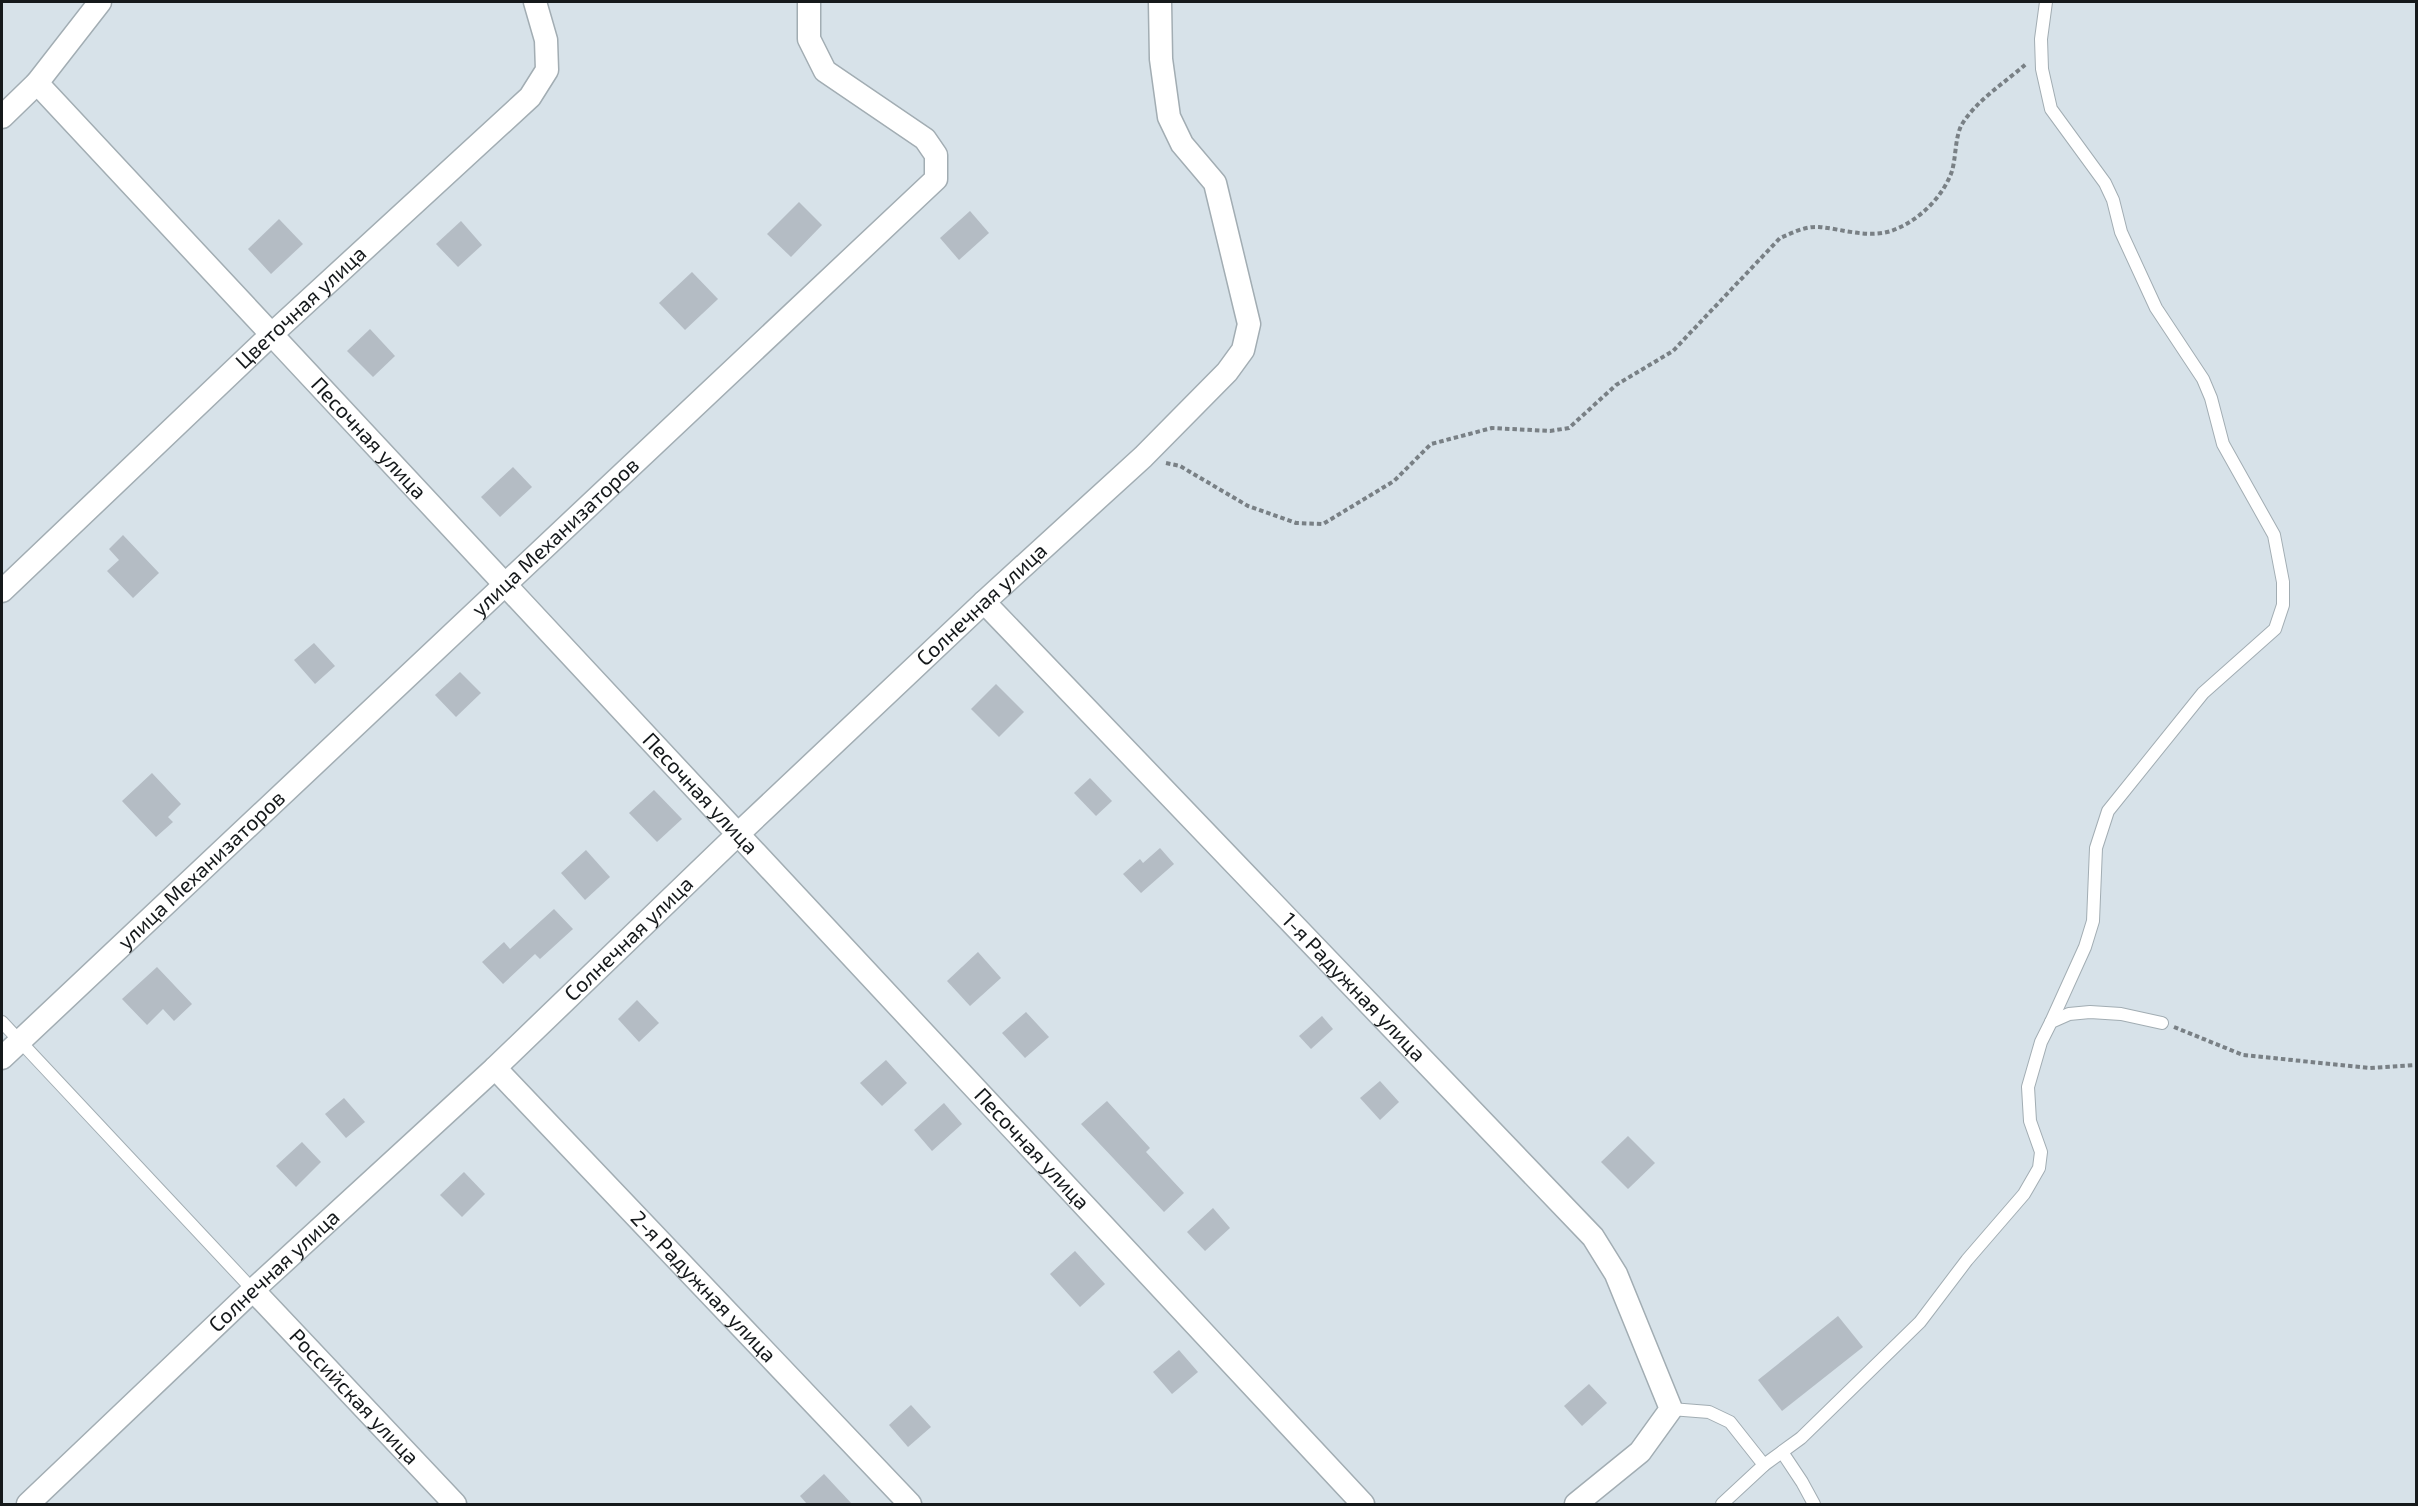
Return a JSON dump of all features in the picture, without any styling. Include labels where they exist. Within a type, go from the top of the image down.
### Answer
[{"type":"street","points":[[2,117],[37,83],[100,2]]},
{"type":"street","name":"Цветочная улица","points":[[2,591],[272,334],[530,97],[547,70],[546,40],[535,2]]},
{"type":"street","name":"улица Механизаторов","points":[[2,1058],[936,179],[936,155],[924,139],[825,71],[809,39],[809,2]]},
{"type":"street","name":"Солнечная улица","points":[[28,1504],[253,1290],[495,1068],[737,834],[984,602],[1143,458],[1227,372],[1243,350],[1249,324],[1215,183],[1182,144],[1169,117],[1161,59],[1160,2]]},
{"type":"street","name":"Песочная улица","points":[[37,83],[1363,1504]]},
{"type":"street","name":"1-я Радужная улица","points":[[984,602],[1593,1236],[1616,1274],[1671,1409]]},
{"type":"street","name":"2-я Радужная улица","points":[[495,1068],[910,1504]]},
{"type":"street","name":"Российская улица","points":[[253,1290],[455,1504]]},
{"type":"street","points":[[1576,1504],[1640,1452],[1671,1409]]},
{"type":"lane","points":[[1722,1504],[1764,1465],[1801,1438],[1920,1322],[1966,1260],[2024,1194],[2039,1168],[2041,1152],[2030,1121],[2028,1087],[2037,1051],[2085,947],[2093,921],[2096,848],[2108,811],[2203,693],[2275,629],[2283,605],[2283,582],[2274,535],[2223,444],[2211,398],[2203,379],[2156,308],[2121,231],[2113,200],[2105,183],[2051,109],[2042,69],[2041,39],[2046,2]]},
{"type":"lane","points":[[2051,1022],[2069,1014],[2090,1012],[2121,1014],[2162,1023]]},
{"type":"lane","points":[[2,1022],[253,1290]]},
{"type":"lane","points":[[1671,1409],[1709,1412],[1730,1422],[1764,1465]]},
{"type":"lane","points":[[1782,1452],[1814,1504]]},
{"type":"path","points":[[1143,458],[1180,466],[1248,506],[1296,523],[1323,524],[1394,482],[1431,444],[1492,428],[1550,431],[1569,428],[1616,385],[1673,351],[1780,238],[1800,229],[1818,227],[1856,234],[1894,231],[1918,218],[1938,197],[1952,172],[1960,128],[1971,111],[2028,62],[2041,39]]},
{"type":"path","points":[[2162,1023],[2243,1055],[2370,1068],[2416,1065]]},
{"type":"building","points":[[799,202],[822,225],[791,257],[767,234]]},
{"type":"building","points":[[970,211],[989,233],[959,260],[940,238]]},
{"type":"building","points":[[279,219],[303,244],[271,274],[248,249]]},
{"type":"building","points":[[461,221],[482,245],[458,267],[436,244]]},
{"type":"building","points":[[692,272],[718,299],[685,330],[659,303]]},
{"type":"building","points":[[370,329],[395,356],[373,377],[347,351]]},
{"type":"building","points":[[513,467],[532,487],[500,517],[481,497]]},
{"type":"building","points":[[123,535],[159,573],[133,598],[107,571],[119,560],[109,549]]},
{"type":"building","points":[[314,643],[335,666],[315,684],[294,660]]},
{"type":"building","points":[[460,672],[481,693],[456,717],[435,695]]},
{"type":"building","points":[[996,684],[1024,712],[999,737],[971,709]]},
{"type":"building","points":[[152,773],[181,804],[168,817],[173,822],[156,837],[122,801]]},
{"type":"building","points":[[1090,778],[1112,801],[1096,816],[1074,793]]},
{"type":"building","points":[[654,790],[682,819],[657,842],[629,813]]},
{"type":"building","points":[[1160,848],[1174,864],[1141,893],[1123,874],[1140,859],[1143,863]]},
{"type":"building","points":[[586,850],[610,877],[585,900],[561,873]]},
{"type":"building","points":[[554,909],[573,929],[540,959],[535,954],[503,984],[482,962],[504,942],[510,949]]},
{"type":"building","points":[[978,952],[1001,978],[970,1006],[947,981]]},
{"type":"building","points":[[157,967],[192,1004],[174,1021],[163,1009],[147,1025],[122,999]]},
{"type":"building","points":[[637,1000],[659,1023],[639,1042],[618,1019]]},
{"type":"building","points":[[1026,1012],[1049,1037],[1025,1058],[1002,1033]]},
{"type":"building","points":[[1322,1016],[1333,1029],[1311,1049],[1299,1036]]},
{"type":"building","points":[[886,1060],[907,1083],[882,1106],[860,1083]]},
{"type":"building","points":[[1380,1081],[1399,1102],[1380,1120],[1360,1098]]},
{"type":"building","points":[[344,1098],[365,1122],[346,1138],[325,1114]]},
{"type":"building","points":[[1107,1101],[1150,1148],[1146,1152],[1184,1193],[1164,1212],[1081,1124]]},
{"type":"building","points":[[944,1103],[962,1124],[932,1151],[914,1130]]},
{"type":"building","points":[[1628,1136],[1655,1163],[1628,1189],[1601,1162]]},
{"type":"building","points":[[302,1142],[321,1162],[296,1187],[276,1166]]},
{"type":"building","points":[[464,1172],[485,1194],[462,1217],[440,1195]]},
{"type":"building","points":[[1213,1208],[1230,1228],[1205,1251],[1187,1232]]},
{"type":"building","points":[[1075,1251],[1105,1284],[1080,1307],[1050,1274]]},
{"type":"building","points":[[1838,1316],[1863,1347],[1782,1411],[1758,1380]]},
{"type":"building","points":[[1179,1350],[1198,1372],[1172,1394],[1153,1372]]},
{"type":"building","points":[[1589,1384],[1607,1403],[1582,1426],[1564,1406]]},
{"type":"building","points":[[911,1405],[931,1427],[908,1447],[889,1425]]},
{"type":"building","points":[[824,1474],[852,1504],[807,1504],[800,1496]]}]
